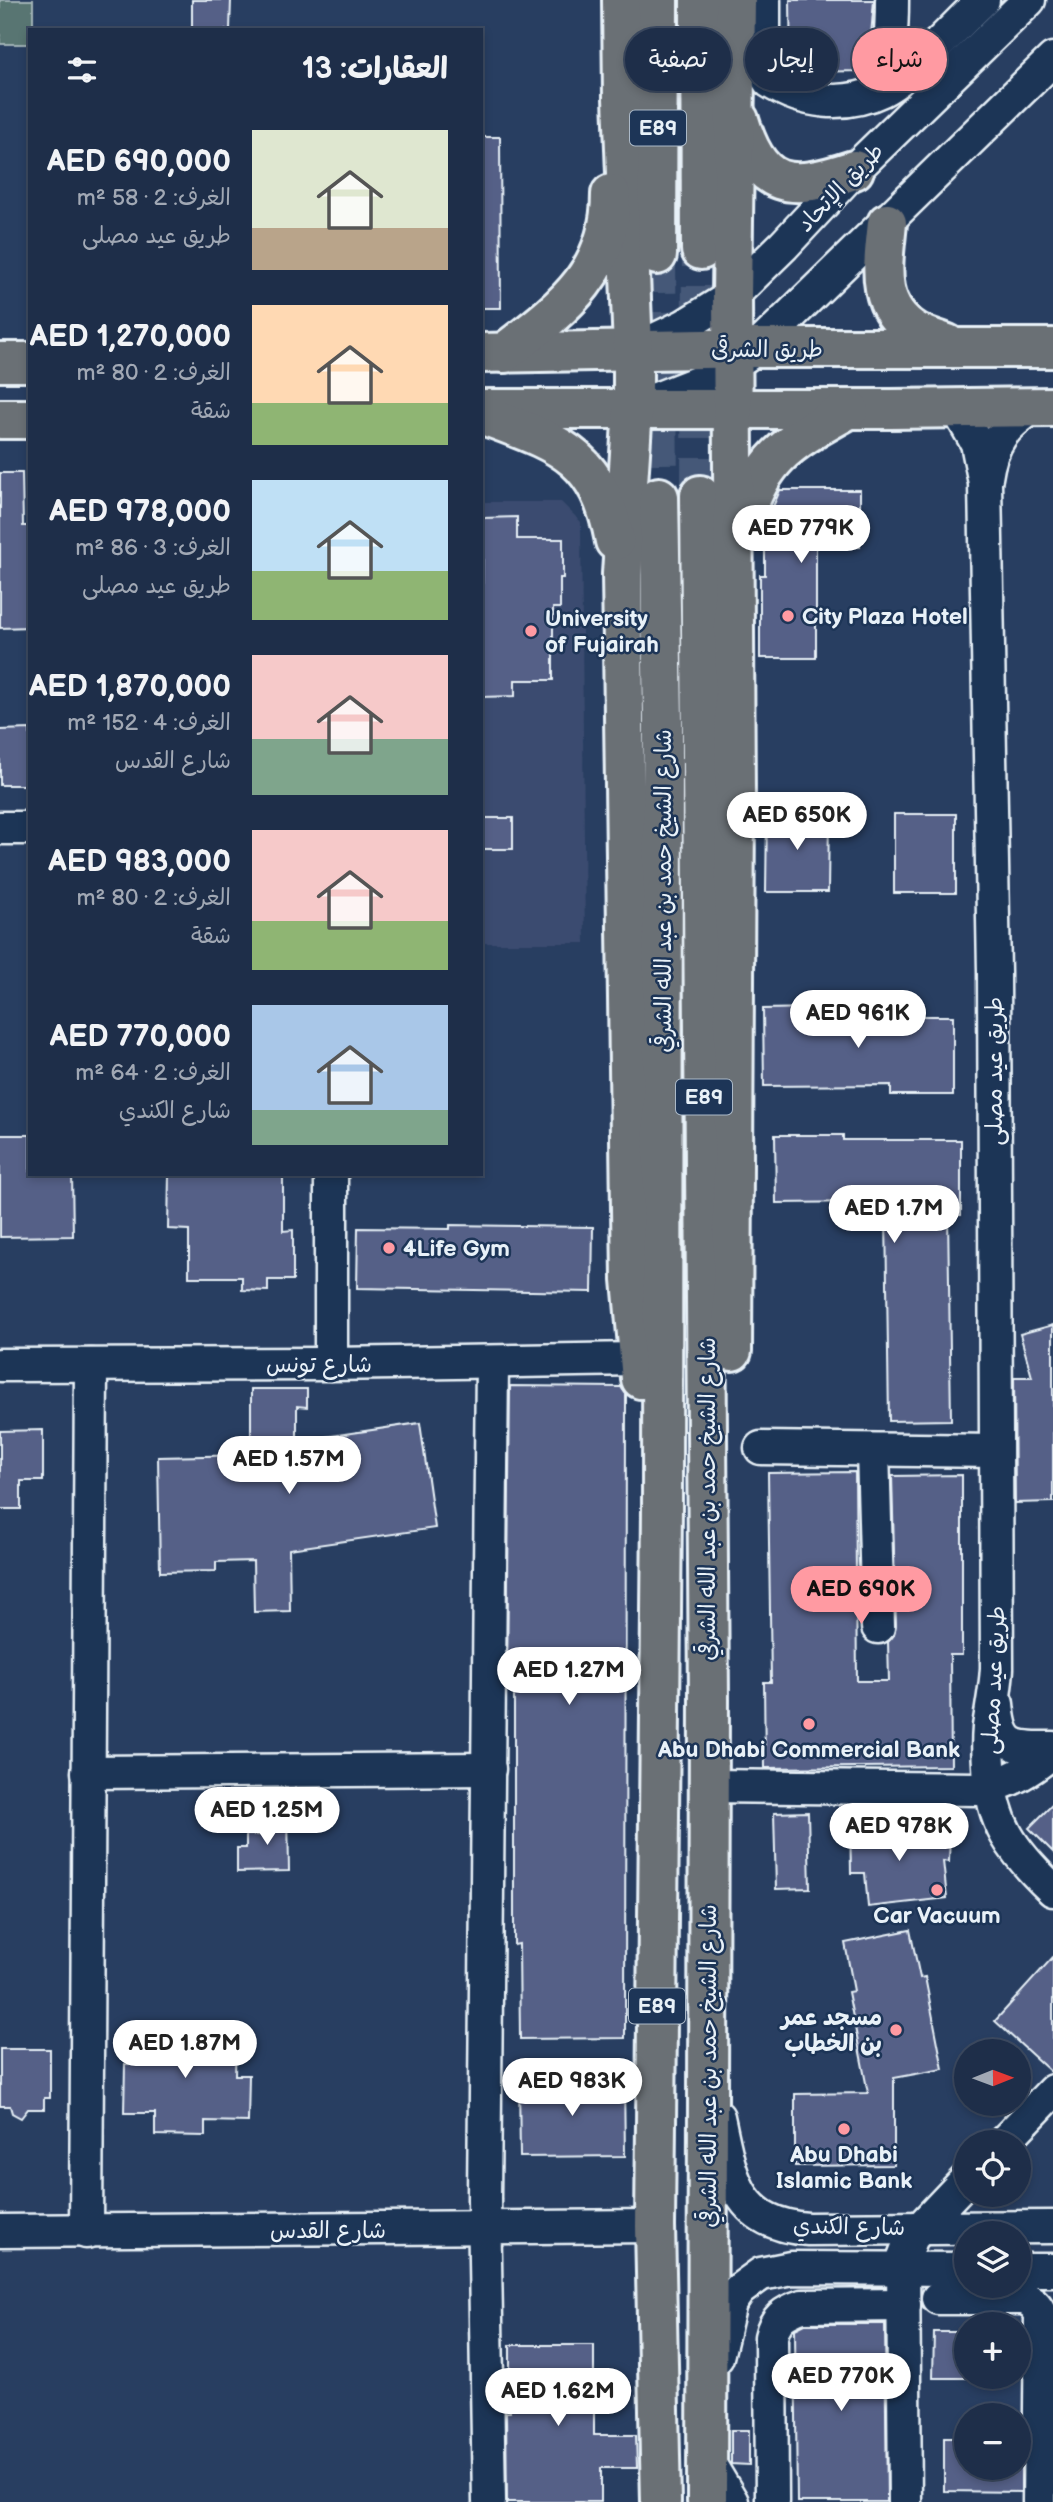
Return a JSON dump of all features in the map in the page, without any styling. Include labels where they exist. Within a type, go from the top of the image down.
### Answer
[{"type":"main road","points":[[622,0],[619,408],[632,1279],[638,1359],[662,1509]]},
{"type":"main road","name":"E89","points":[[657,255],[658,0]]},
{"type":"main road","name":"E89","points":[[700,0],[701,250]]},
{"type":"main road","points":[[709,1700],[724,1663],[730,1616],[736,0]]},
{"type":"main road","points":[[493,353],[557,311],[579,289],[596,262],[607,232],[612,148],[623,98]]},
{"type":"main road","points":[[734,104],[750,153],[771,174],[795,183],[808,183],[854,170]]},
{"type":"main road","points":[[887,223],[882,278],[887,298],[899,318],[916,332],[956,347]]},
{"type":"main road","name":"طريق الشرقى","points":[[493,353],[619,350],[736,354],[956,347],[1053,348]]},
{"type":"main road","name":"طريق الشرقى","points":[[483,411],[619,408],[736,354]]},
{"type":"main road","name":"طريق الشرقى","points":[[736,354],[849,410],[1043,407]]},
{"type":"main road","points":[[0,362],[28,362]]},
{"type":"main road","points":[[734,554],[757,481],[773,458],[793,442],[849,410]]},
{"type":"main road","points":[[483,412],[547,439],[584,466],[607,504],[622,574]]},
{"type":"main road","points":[[0,419],[28,419]]},
{"type":"main road","name":"شارع الشيخ حمد بن عبد الله الشرقي","points":[[700,495],[709,1700],[707,2502]]},
{"type":"main road","name":"شارع الشيخ حمد بن عبد الله الشرقي","points":[[659,497],[663,722],[662,1509],[655,2226],[661,2502]]},
{"type":"street","points":[[764,0],[764,70],[769,81],[802,97],[822,100],[852,100],[877,91]]},
{"type":"street","points":[[891,28],[892,0]]},
{"type":"street","points":[[947,35],[983,0]]},
{"type":"street","name":"طريق اﻹتحاد","points":[[619,350],[684,326],[736,354],[854,170],[1029,0]]},
{"type":"street","points":[[736,354],[887,223],[1053,59]]},
{"type":"street","points":[[947,77],[955,74]]},
{"type":"street","name":"طريق عيد مصلى","points":[[985,483],[988,459],[998,438],[1013,420],[1043,407]]},
{"type":"street","name":"طريق عيد مصلى","points":[[957,408],[977,443],[985,483],[994,998],[996,1451],[996,1693],[989,1727],[990,1787],[1000,1827],[1036,1874],[1053,1890]]},
{"type":"street","points":[[0,828],[28,828]]},
{"type":"street","points":[[331,1176],[331,1364]]},
{"type":"street","name":"شارع تونس","points":[[0,1365],[331,1364],[638,1359]]},
{"type":"street","points":[[489,2502],[484,2229],[492,1362]]},
{"type":"street","points":[[86,2232],[91,1365]]},
{"type":"street","points":[[761,1448],[996,1451]]},
{"type":"street","points":[[873,1450],[878,1627]]},
{"type":"street","points":[[996,1693],[1000,1727],[1009,1742],[1022,1748],[1053,1750]]},
{"type":"street","points":[[709,1786],[990,1787],[1025,1773],[1053,1750]]},
{"type":"street","points":[[88,1772],[489,1769]]},
{"type":"street","name":"شارع الكندي","points":[[709,2072],[731,2178],[753,2208],[773,2221],[794,2228],[1053,2227]]},
{"type":"street","points":[[1015,2130],[1053,2091]]},
{"type":"street","points":[[905,2502],[903,2268],[907,2249],[920,2227],[954,2192]]},
{"type":"street","name":"شارع القدس","points":[[0,2231],[655,2226]]},
{"type":"street","name":"شارع الكندي","points":[[707,2400],[730,2303],[751,2279],[781,2269],[954,2269]]},
{"type":"street","points":[[1031,2270],[1053,2270]]},
{"type":"street","points":[[938,2298],[1023,2298],[1030,2300],[1041,2315],[1039,2502]]},
{"type":"street","points":[[772,2502],[773,2325],[788,2311],[802,2306],[904,2305]]},
{"type":"street","points":[[707,2460],[732,2502]]},
{"type":"shaded area","points":[[483,502],[561,502],[581,522],[585,943],[483,943]]},
{"type":"green space","points":[[0,0],[33,0],[33,28],[28,28],[28,44],[0,44]]},
{"type":"building","points":[[192,0],[231,0],[230,28],[192,28]]},
{"type":"building","points":[[790,0],[874,0],[872,28],[852,28],[852,71],[838,71],[838,28],[790,28]]},
{"type":"building","points":[[483,137],[500,137],[501,308],[483,308]]},
{"type":"building","points":[[0,473],[22,473],[23,526],[28,526],[28,627],[0,628]]},
{"type":"building","points":[[780,490],[860,490],[860,547],[816,547],[816,658],[760,658],[760,575],[765,575],[765,526]]},
{"type":"building","points":[[517,517],[517,539],[563,539],[560,608],[553,608],[553,680],[515,680],[515,696],[483,697],[483,518]]},
{"type":"building","points":[[28,729],[28,785],[0,785],[0,730]]},
{"type":"building","points":[[767,813],[829,813],[828,892],[766,892]]},
{"type":"building","points":[[894,814],[956,814],[956,893],[894,893]]},
{"type":"building","points":[[483,818],[513,818],[513,849],[483,849]]},
{"type":"building","points":[[866,1007],[866,1016],[953,1016],[953,1095],[891,1095],[891,1085],[764,1086],[763,1009]]},
{"type":"building","points":[[0,1135],[28,1135],[28,1176],[72,1176],[73,1236],[0,1237]]},
{"type":"building","points":[[775,1135],[843,1135],[843,1140],[961,1140],[961,1215],[948,1215],[951,1420],[889,1421],[886,1215],[870,1215],[870,1202],[776,1203]]},
{"type":"building","points":[[169,1176],[283,1176],[283,1231],[293,1230],[293,1280],[268,1280],[268,1291],[242,1290],[242,1277],[189,1277],[189,1230],[168,1229]]},
{"type":"building","points":[[450,1225],[593,1227],[592,1292],[357,1288],[358,1228],[450,1229]]},
{"type":"building","points":[[1053,1325],[1053,1502],[1015,1503],[1014,1377],[1032,1377],[1020,1334]]},
{"type":"building","points":[[510,1386],[621,1387],[626,1394],[625,2038],[520,2039],[519,1944],[514,1945],[514,1682],[507,1682]]},
{"type":"building","points":[[251,1389],[307,1389],[307,1407],[297,1406],[297,1441],[420,1423],[435,1528],[289,1549],[290,1611],[254,1612],[253,1561],[216,1562],[216,1571],[160,1572],[158,1457],[251,1455]]},
{"type":"building","points":[[43,1430],[43,1481],[21,1481],[21,1509],[0,1509],[0,1431]]},
{"type":"building","points":[[855,1472],[857,1681],[889,1681],[888,1642],[894,1635],[896,1626],[892,1476],[962,1475],[962,1655],[950,1655],[951,1766],[765,1768],[764,1682],[771,1682],[768,1473]]},
{"type":"building","points":[[1053,1804],[1053,1852],[1029,1828]]},
{"type":"building","points":[[288,1812],[289,1871],[237,1872],[237,1848],[246,1848],[246,1835],[259,1835],[259,1822],[270,1822],[270,1813]]},
{"type":"building","points":[[808,1812],[810,1888],[776,1889],[774,1813]]},
{"type":"building","points":[[850,1820],[878,1820],[879,1831],[950,1832],[949,1862],[943,1861],[947,1898],[868,1907],[865,1873],[851,1873]]},
{"type":"building","points":[[910,1930],[920,1978],[925,1977],[943,2069],[894,2078],[894,2165],[795,2166],[795,2094],[868,2093],[848,1992],[854,1991],[845,1943]]},
{"type":"building","points":[[1053,1957],[1053,2073],[1031,2054],[1031,2039],[1015,2039],[995,2021]]},
{"type":"building","points":[[135,2023],[181,2024],[184,2036],[236,2037],[235,2075],[249,2075],[248,2122],[205,2121],[205,2136],[155,2135],[155,2113],[124,2113],[125,2064],[135,2064]]},
{"type":"building","points":[[0,2049],[50,2049],[50,2098],[44,2098],[44,2109],[28,2109],[21,2118],[12,2113],[10,2106],[0,2106]]},
{"type":"building","points":[[519,2079],[624,2079],[625,2156],[520,2157]]},
{"type":"building","points":[[805,2324],[885,2324],[887,2502],[797,2502],[795,2329]]},
{"type":"building","points":[[934,2332],[954,2332],[954,2378],[933,2378]]},
{"type":"building","points":[[510,2345],[594,2345],[594,2435],[636,2435],[637,2468],[601,2468],[601,2502],[507,2502],[506,2412],[510,2412]]},
{"type":"building","points":[[731,2430],[749,2430],[749,2465],[731,2464]]},
{"type":"building","points":[[944,2437],[954,2437],[954,2480],[1021,2480],[1021,2492],[944,2491]]},
{"type":"tunnel","points":[[700,495],[701,250]]},
{"type":"tunnel","points":[[657,255],[659,497]]},
{"type":"place","name":"City Plaza Hotel","points":[[788,616]]},
{"type":"place","name":"University of Fujairah","points":[[531,631]]},
{"type":"place","name":"4Life Gym","points":[[389,1248]]},
{"type":"place","name":"Abu Dhabi Commercial Bank","points":[[809,1724]]},
{"type":"place","name":"Car Vacuum","points":[[937,1890]]},
{"type":"place","name":"مسجد عمر بن الخطاب","points":[[896,2030]]},
{"type":"place","name":"Abu Dhabi Islamic Bank","points":[[844,2129]]}]
